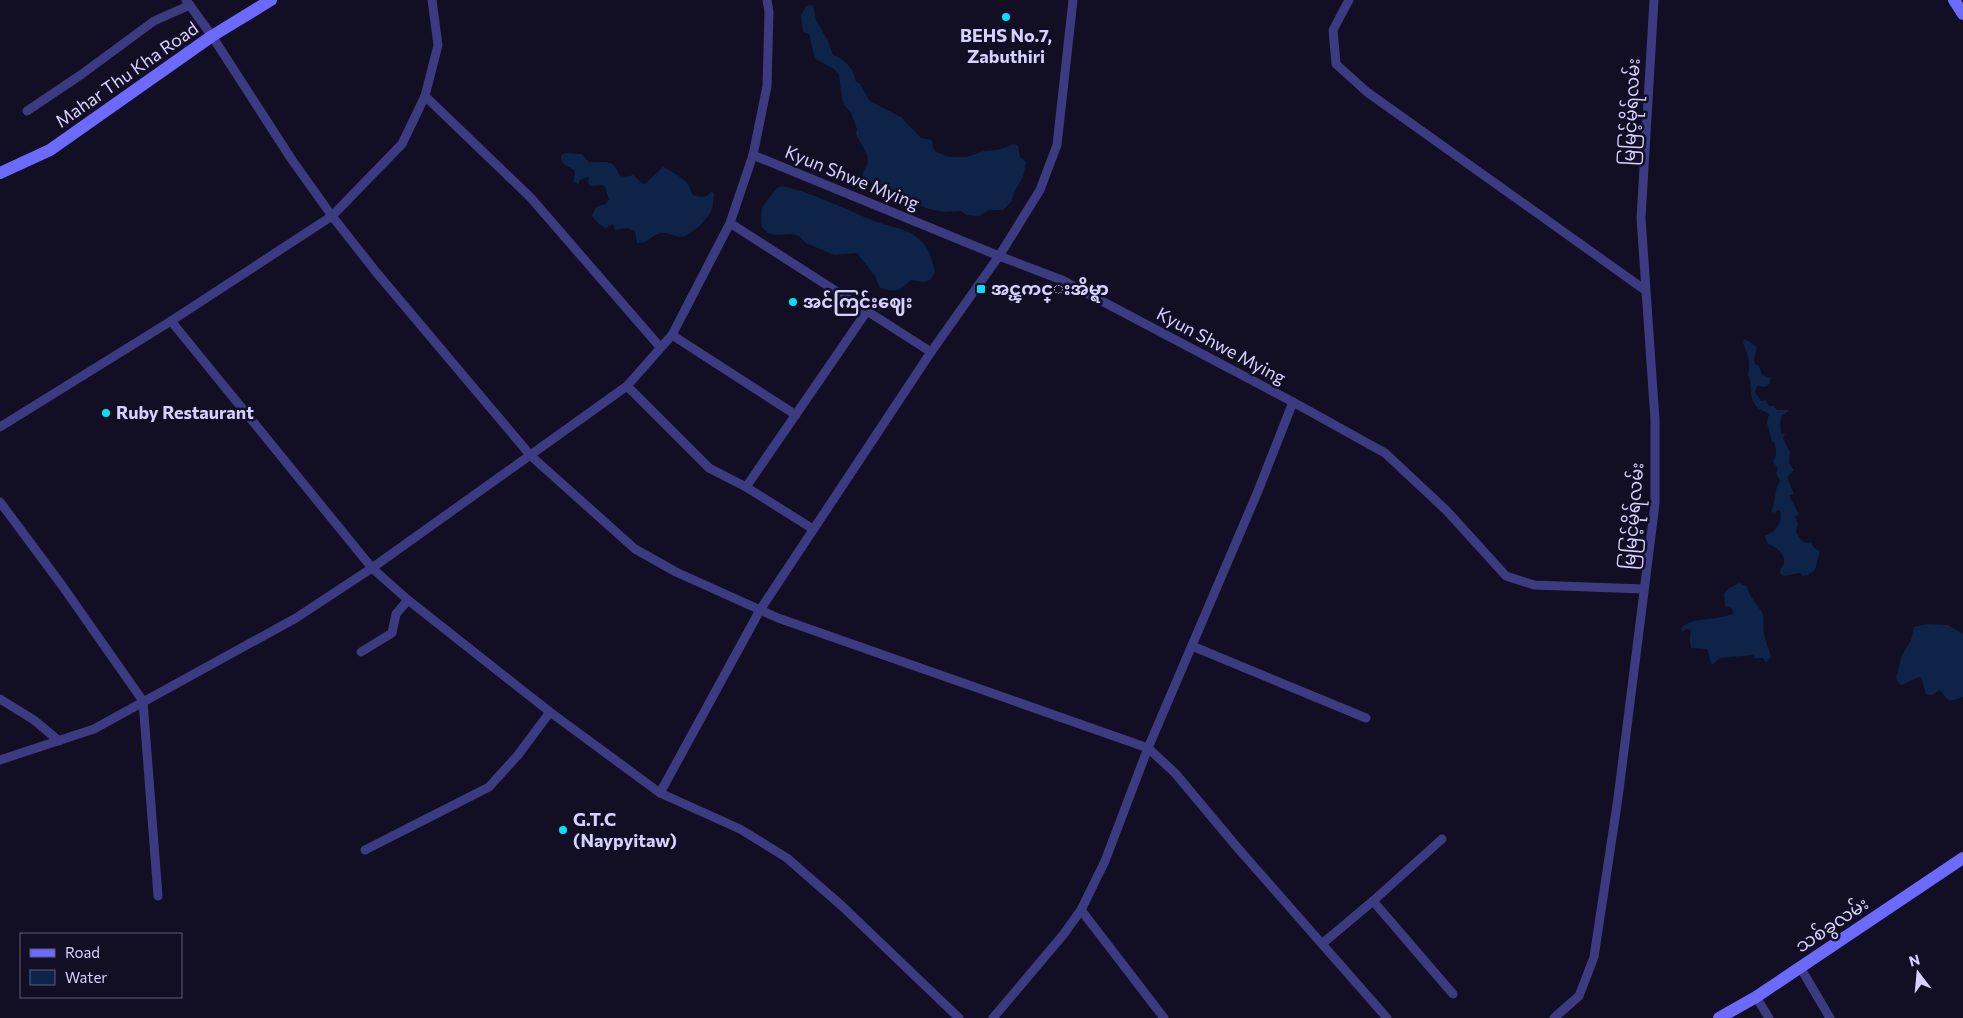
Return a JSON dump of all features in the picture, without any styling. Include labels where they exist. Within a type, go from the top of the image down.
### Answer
[{"type":"main road","name":"Mahar Thu Kha Road","points":[[0,173],[50,150],[212,36],[271,0]]},
{"type":"main road","points":[[1954,0],[1963,14]]},
{"type":"main road","name":"သစ်ခွလမ်း","points":[[1719,1018],[1756,997],[1963,858]]},
{"type":"street","points":[[0,427],[171,321],[332,216],[402,144],[425,96],[438,45],[432,0]]},
{"type":"street","points":[[0,760],[94,729],[296,618],[372,568],[627,386],[672,335],[730,223],[753,155],[767,86],[769,12],[767,0]]},
{"type":"street","points":[[660,793],[760,610],[931,352],[999,256],[1040,190],[1057,145],[1073,0]]},
{"type":"street","points":[[1349,0],[1332,30],[1336,64],[1367,92],[1645,290]]},
{"type":"street","name":"မြမြင့်မိုရ်လမ်း","points":[[1554,1018],[1578,996],[1594,956],[1618,798],[1655,494],[1655,420],[1641,218],[1654,0]]},
{"type":"street","points":[[27,111],[82,74],[154,21],[188,3],[212,36],[292,160],[332,216],[376,272],[531,456],[634,548],[676,572],[778,618],[1148,748],[1175,773],[1236,846],[1387,1018]]},
{"type":"street","points":[[425,96],[531,198],[660,347]]},
{"type":"street","name":"Kyun Shwe Mying","points":[[753,155],[1062,280],[1293,402],[1385,453],[1446,510],[1506,576],[1534,585],[1642,589]]},
{"type":"street","points":[[730,223],[931,352]]},
{"type":"street","points":[[746,487],[867,311]]},
{"type":"street","points":[[171,321],[372,568],[408,600],[550,712],[660,793],[740,829],[787,858],[842,906],[959,1018]]},
{"type":"street","points":[[672,335],[796,415]]},
{"type":"street","points":[[627,386],[709,468],[746,487],[813,529]]},
{"type":"street","points":[[993,1018],[1064,935],[1081,910],[1105,861],[1148,748],[1258,491],[1293,402]]},
{"type":"street","points":[[0,502],[61,584],[143,701],[158,896]]},
{"type":"street","points":[[361,652],[392,633],[396,614],[408,600]]},
{"type":"street","points":[[1192,646],[1366,718]]},
{"type":"street","points":[[0,699],[34,720],[59,741]]},
{"type":"street","points":[[365,850],[489,787],[518,755],[550,712]]},
{"type":"street","points":[[1323,943],[1442,839]]},
{"type":"street","points":[[1373,901],[1453,994]]},
{"type":"street","points":[[1081,910],[1164,1018]]},
{"type":"street","points":[[1800,967],[1830,1018]]},
{"type":"street","points":[[1756,997],[1769,1018]]},
{"type":"water","points":[[813,5],[816,20],[828,41],[833,55],[848,65],[856,82],[860,84],[870,101],[901,117],[921,138],[932,140],[933,148],[936,152],[950,157],[967,157],[984,151],[998,150],[1014,144],[1018,146],[1020,157],[1026,162],[1023,177],[1011,202],[1003,210],[989,210],[979,216],[966,215],[961,211],[945,212],[929,209],[904,199],[895,192],[864,178],[862,175],[868,162],[867,155],[856,134],[857,129],[851,113],[842,99],[839,75],[834,69],[815,59],[809,34],[803,32],[801,15],[806,6]]},
{"type":"water","points":[[565,153],[582,154],[589,162],[610,163],[614,165],[620,175],[633,175],[643,184],[663,167],[687,182],[693,195],[703,197],[711,192],[714,193],[712,209],[708,217],[699,226],[685,236],[678,237],[661,233],[646,241],[637,243],[635,231],[627,228],[615,230],[613,224],[606,228],[599,224],[592,216],[596,207],[605,204],[609,200],[605,186],[590,186],[588,183],[589,178],[587,177],[580,180],[578,184],[573,181],[574,170],[562,161],[561,155]]},
{"type":"water","points":[[782,186],[817,197],[872,220],[911,233],[927,248],[935,272],[930,280],[924,282],[911,280],[897,290],[886,290],[880,288],[875,276],[857,253],[834,255],[806,243],[799,236],[768,233],[762,227],[762,207],[777,188]]},
{"type":"water","points":[[1745,339],[1757,347],[1754,360],[1755,364],[1759,366],[1762,375],[1771,378],[1766,387],[1757,386],[1755,392],[1761,401],[1766,400],[1769,406],[1774,406],[1777,410],[1789,410],[1782,416],[1780,422],[1781,433],[1785,434],[1783,439],[1790,452],[1789,463],[1794,470],[1787,477],[1794,494],[1790,495],[1790,498],[1799,514],[1795,517],[1798,524],[1796,531],[1802,540],[1806,543],[1811,542],[1814,548],[1820,551],[1815,570],[1808,575],[1803,576],[1800,573],[1783,576],[1780,570],[1784,562],[1783,556],[1776,548],[1768,544],[1765,536],[1775,529],[1779,523],[1780,511],[1778,510],[1774,513],[1771,511],[1776,489],[1780,481],[1776,474],[1778,468],[1773,462],[1776,450],[1767,423],[1769,414],[1757,407],[1752,398],[1748,375],[1749,361],[1743,342]]},
{"type":"water","points":[[1739,583],[1746,586],[1763,614],[1764,635],[1771,657],[1766,663],[1763,658],[1755,658],[1753,655],[1720,658],[1712,665],[1707,649],[1691,648],[1691,630],[1687,629],[1682,632],[1681,628],[1693,621],[1728,616],[1734,613],[1731,608],[1725,606],[1724,594],[1729,588]]},
{"type":"water","points":[[1927,624],[1948,625],[1963,634],[1963,697],[1951,701],[1940,690],[1933,695],[1926,694],[1921,677],[1900,685],[1896,678],[1902,655],[1911,640],[1914,627]]},
{"type":"place","name":"BEHS No.7, Zabuthiri","points":[[1006,17]]},
{"type":"place","name":"အင္ၾကင္းအိမ္ရာ","points":[[981,289]]},
{"type":"place","name":"အင်ကြင်းဈေး","points":[[793,302]]},
{"type":"place","name":"Ruby Restaurant","points":[[106,413]]},
{"type":"place","name":"G.T.C (Naypyitaw)","points":[[563,830]]}]
